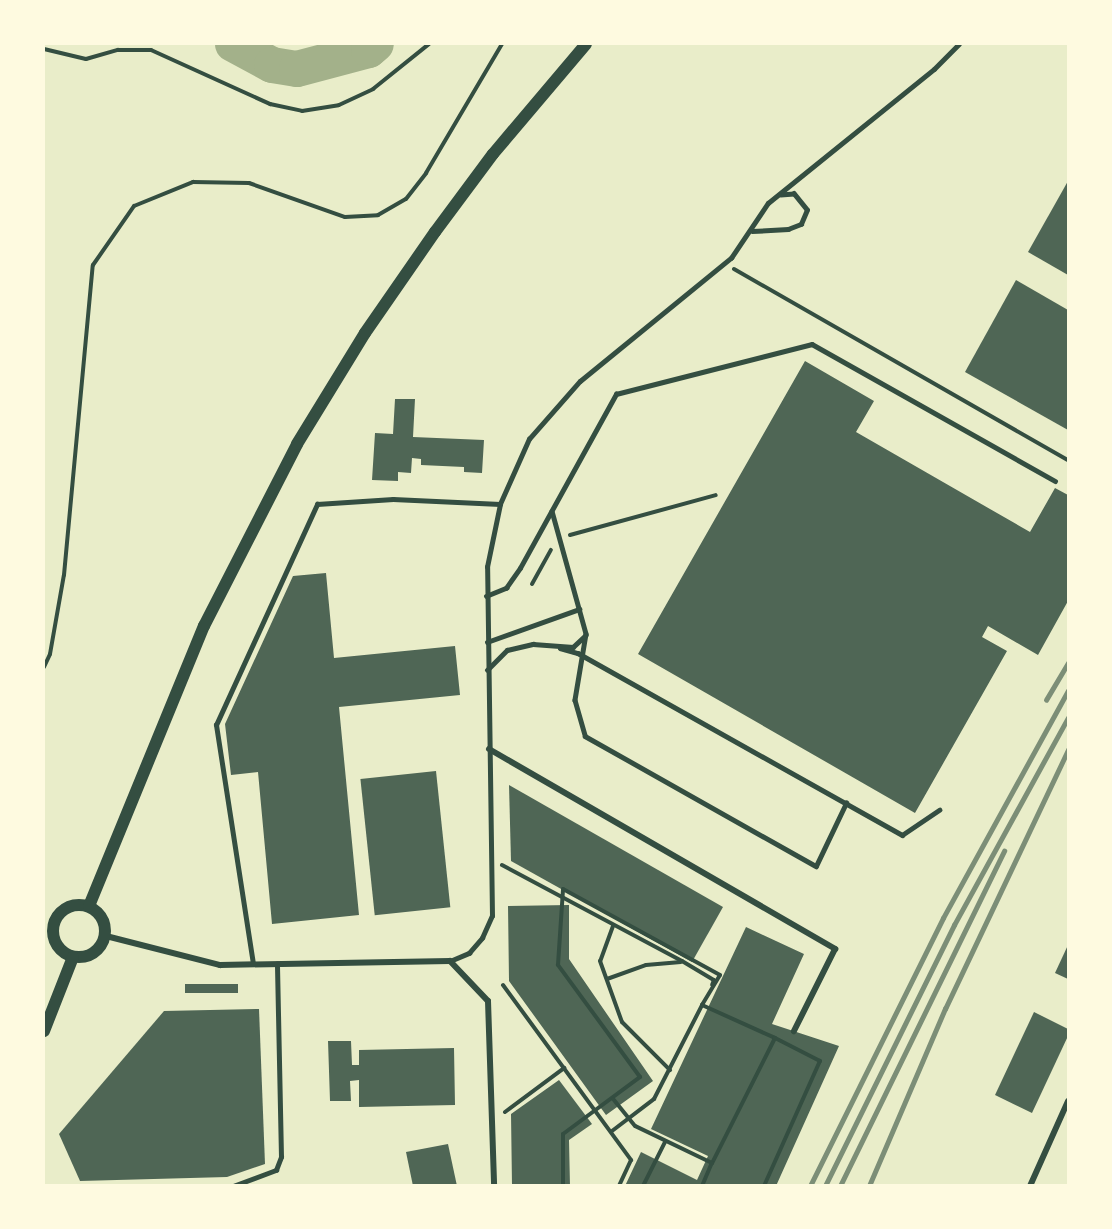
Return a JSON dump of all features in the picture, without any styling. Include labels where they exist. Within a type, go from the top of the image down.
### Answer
[{"type":"main road","points":[[89,906],[204,626],[297,444],[365,333],[435,232],[493,154],[586,44]]},
{"type":"main road","points":[[89,906],[103,918],[106,936],[90,956],[73,957],[54,940],[54,923],[64,909],[89,906]]},
{"type":"main road","points":[[44,1031],[73,957]]},
{"type":"street","points":[[489,749],[835,949],[794,1031]]},
{"type":"street","points":[[106,936],[220,965],[450,961],[488,1001],[494,1185]]},
{"type":"street","points":[[1030,1185],[1068,1101]]},
{"type":"street","points":[[1060,1117],[1068,1120]]},
{"type":"lane","points":[[450,961],[469,953],[482,938],[492,916],[487,567],[500,504],[529,439],[580,381],[731,258],[752,231],[768,204],[934,69],[959,44]]},
{"type":"lane","points":[[752,231],[788,229],[801,224],[807,210],[794,194],[781,195]]},
{"type":"lane","points":[[486,596],[506,588],[552,511],[616,394],[812,344],[1055,481]]},
{"type":"lane","points":[[253,964],[216,724],[317,504],[393,499],[500,504]]},
{"type":"lane","points":[[552,511],[586,634],[585,657],[575,700],[585,736],[816,866],[846,803]]},
{"type":"lane","points":[[487,642],[579,609]]},
{"type":"lane","points":[[487,670],[507,650],[521,646],[560,648],[573,646],[586,634]]},
{"type":"lane","points":[[560,648],[585,657],[902,835],[939,810]]},
{"type":"lane","points":[[233,1185],[276,1170],[281,1157],[277,964]]},
{"type":"path","points":[[44,48],[86,59],[118,50],[152,50],[260,99],[302,111],[339,105],[373,89],[429,44]]},
{"type":"path","points":[[44,667],[50,654],[64,575],[93,265],[134,206],[193,182],[249,183],[345,217],[378,215],[406,199],[426,173],[502,44]]},
{"type":"path","points":[[731,267],[1068,460]]},
{"type":"path","points":[[570,534],[716,495]]},
{"type":"path","points":[[532,584],[551,550]]},
{"type":"path","points":[[502,865],[714,980],[654,1099],[612,1131]]},
{"type":"path","points":[[563,1185],[563,1134],[640,1077],[558,965],[559,911],[563,889],[720,975],[702,1005]]},
{"type":"path","points":[[613,926],[600,961],[622,1022],[670,1070]]},
{"type":"path","points":[[607,979],[646,965],[682,962]]},
{"type":"path","points":[[503,985],[631,1160],[619,1185]]},
{"type":"path","points":[[702,1005],[820,1061],[764,1185]]},
{"type":"path","points":[[702,1185],[775,1038]]},
{"type":"path","points":[[505,1112],[564,1068]]},
{"type":"path","points":[[613,1099],[635,1126],[712,1163]]},
{"type":"path","points":[[644,1185],[665,1142]]},
{"type":"building","points":[[1068,181],[1068,275],[1028,252]]},
{"type":"building","points":[[1016,280],[1068,310],[1068,430],[965,372]]},
{"type":"building","points":[[805,361],[874,401],[856,432],[1030,532],[1055,488],[1068,495],[1068,601],[1038,655],[988,626],[982,637],[1007,651],[915,813],[638,654]]},
{"type":"building","points":[[395,399],[415,399],[413,437],[484,440],[482,473],[464,472],[464,467],[421,465],[421,459],[412,458],[411,473],[398,472],[398,481],[372,480],[375,433],[393,434]]},
{"type":"building","points":[[326,573],[334,658],[455,646],[460,695],[339,707],[359,915],[272,924],[258,772],[231,775],[225,724],[293,576]]},
{"type":"building","points":[[436,771],[450,907],[375,915],[360,779]]},
{"type":"building","points":[[509,785],[723,907],[692,962],[511,861]]},
{"type":"building","points":[[569,905],[569,959],[653,1081],[606,1115],[509,981],[508,906]]},
{"type":"building","points":[[746,927],[804,954],[772,1024],[839,1046],[776,1186],[625,1186],[641,1152],[697,1180],[708,1156],[651,1129]]},
{"type":"building","points":[[1068,945],[1068,979],[1055,973]]},
{"type":"building","points":[[185,984],[238,984],[238,993],[185,993]]},
{"type":"building","points":[[259,1009],[265,1164],[227,1177],[80,1181],[59,1134],[164,1011]]},
{"type":"building","points":[[1034,1012],[1068,1029],[1068,1036],[1032,1113],[995,1095]]},
{"type":"building","points":[[328,1041],[351,1041],[352,1065],[359,1065],[359,1050],[454,1048],[455,1105],[359,1107],[359,1080],[350,1081],[351,1101],[330,1101]]},
{"type":"building","points":[[559,1080],[592,1124],[569,1140],[570,1186],[512,1186],[511,1114]]},
{"type":"building","points":[[448,1144],[457,1186],[413,1186],[406,1152]]},
{"type":"waterway","points":[[233,44],[272,65],[297,69],[369,50],[376,44]]},
{"type":"railway","points":[[1046,700],[1068,663]]},
{"type":"railway","points":[[810,1186],[943,918],[1068,691]]},
{"type":"railway","points":[[825,1186],[954,925],[1068,718]]},
{"type":"railway","points":[[869,1186],[945,1009],[1068,750]]},
{"type":"railway","points":[[840,1186],[1004,851]]}]
